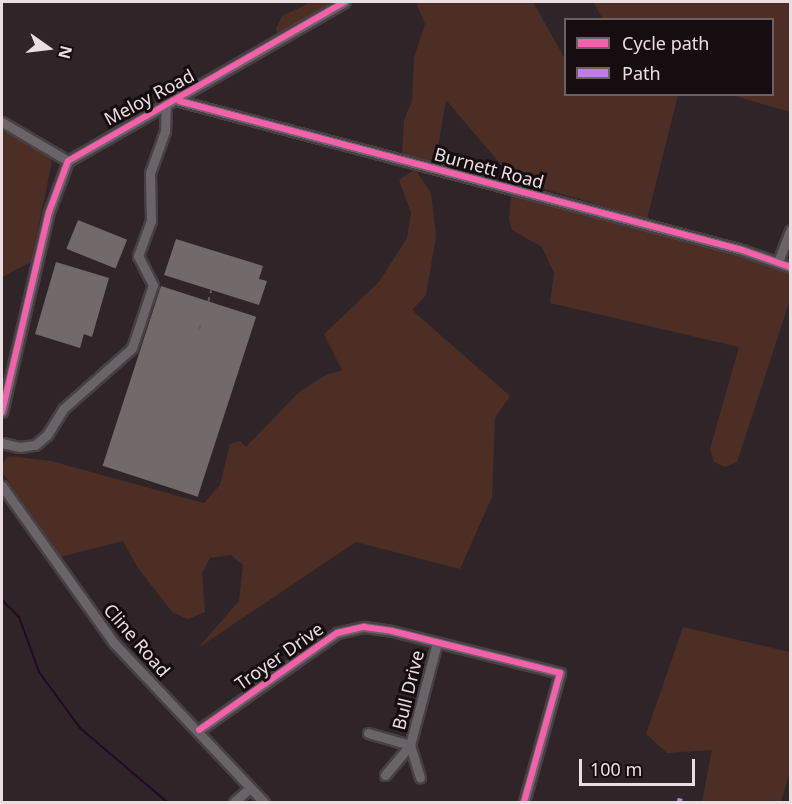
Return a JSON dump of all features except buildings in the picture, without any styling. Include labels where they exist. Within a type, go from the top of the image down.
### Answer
[{"type":"street","name":"Meloy Road","points":[[68,161],[85,148],[179,101],[345,2]]},
{"type":"street","name":"Burnett Road","points":[[179,101],[790,267]]},
{"type":"street","points":[[2,443],[20,447],[35,445],[47,435],[63,409],[132,348],[153,285],[138,256],[151,221],[150,173],[165,131],[166,107]]},
{"type":"street","points":[[2,122],[68,161],[49,212],[2,412]]},
{"type":"street","points":[[778,262],[790,230]]},
{"type":"street","name":"Cline Road","points":[[2,486],[114,644],[200,730],[264,802]]},
{"type":"street","name":"Troyer Drive","points":[[200,730],[337,633],[375,628],[560,673],[524,802]]},
{"type":"street","name":"Bull Drive","points":[[410,745],[437,643]]},
{"type":"street","points":[[368,733],[410,745]]},
{"type":"street","points":[[385,776],[410,745]]},
{"type":"street","points":[[410,745],[420,777]]},
{"type":"street","points":[[234,802],[250,788]]},
{"type":"path","points":[[208,302],[212,290]]},
{"type":"path","points":[[200,329],[201,324]]},
{"type":"shaded area","points":[[311,2],[334,2],[278,34],[276,29],[282,16]]},
{"type":"shaded area","points":[[416,2],[533,2],[564,57],[564,96],[678,96],[647,219],[514,180],[446,100],[435,166],[402,154],[404,120],[412,101],[414,57],[425,24]]},
{"type":"shaded area","points":[[593,2],[790,2],[790,112],[735,96],[774,96],[774,18],[602,18]]},
{"type":"shaded area","points":[[2,126],[46,152],[52,162],[31,262],[2,277]]},
{"type":"shaded area","points":[[415,169],[431,193],[436,236],[426,295],[412,310],[510,396],[495,418],[492,497],[460,569],[356,542],[198,648],[239,601],[243,565],[231,555],[210,558],[202,573],[205,612],[188,619],[173,613],[138,568],[123,541],[60,557],[2,472],[2,464],[9,456],[51,461],[204,503],[220,485],[230,444],[240,441],[246,447],[299,392],[326,375],[342,370],[324,334],[379,282],[407,238],[411,213],[399,180]]},
{"type":"shaded area","points":[[516,190],[790,267],[790,300],[737,462],[725,467],[714,462],[710,449],[739,347],[550,303],[554,273],[542,247],[512,230],[509,219],[511,194]]},
{"type":"shaded area","points":[[683,627],[790,652],[790,772],[781,802],[702,802],[712,750],[667,753],[646,734]]},
{"type":"waterway","points":[[2,600],[19,617],[39,672],[80,728],[167,802]]},
{"type":"marked path","points":[[679,802],[680,798]]},
{"type":"cycle path","points":[[2,412],[49,212],[68,161],[345,2]]},
{"type":"cycle path","points":[[179,101],[742,250],[790,267]]},
{"type":"cycle path","points":[[199,730],[337,633],[364,627],[392,631],[560,673],[524,802]]}]
